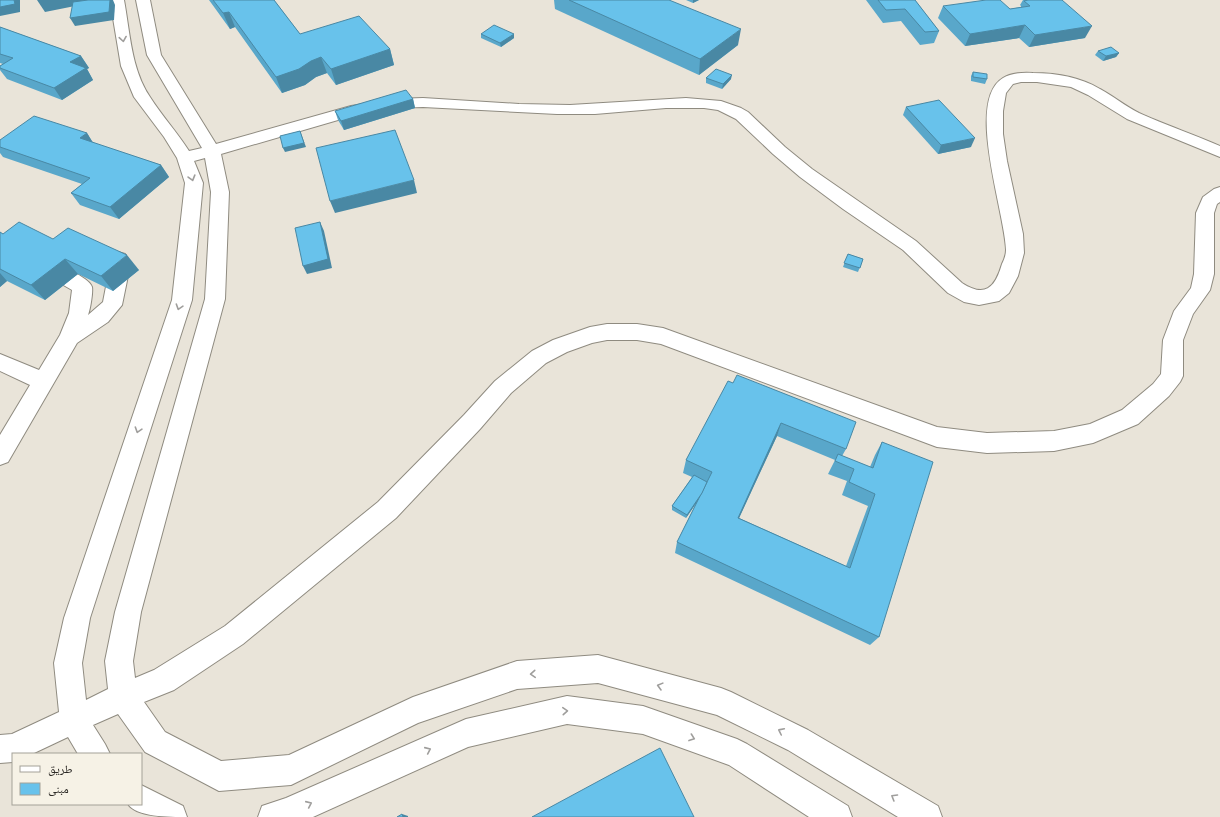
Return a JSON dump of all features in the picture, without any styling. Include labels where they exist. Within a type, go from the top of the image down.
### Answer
[{"type":"street","points":[[93,753],[74,721],[68,663],[77,618],[182,300],[194,183],[185,158],[171,135],[142,97],[128,66],[117,0]]},
{"type":"street","points":[[143,0],[154,55],[212,151],[220,192],[215,299],[128,612],[118,661],[123,697],[155,742],[219,776],[291,770],[413,712],[517,675],[598,669],[721,702],[798,740],[927,817]]},
{"type":"street","points":[[185,158],[285,129],[379,105],[430,101],[493,107],[592,109],[641,104],[691,103],[716,106],[732,110],[742,116],[783,155],[859,211],[916,250],[952,286],[965,296],[977,299],[996,294],[1004,287],[1016,251],[997,148],[995,112],[1000,88],[1009,80],[1030,77],[1066,80],[1078,84],[1131,115],[1220,152]]},
{"type":"street","points":[[0,749],[13,748],[123,697],[164,680],[234,635],[387,510],[472,422],[503,387],[539,357],[560,346],[590,335],[607,332],[638,332],[663,336],[937,437],[987,443],[1054,441],[1093,433],[1130,417],[1161,390],[1172,376],[1174,359],[1173,340],[1184,310],[1200,290],[1204,274],[1205,213],[1210,201],[1220,193]]},
{"type":"street","points":[[0,249],[53,271],[70,279],[82,287],[79,313],[70,337],[0,456]]},
{"type":"street","points":[[70,337],[101,317],[112,305],[120,266],[116,251]]},
{"type":"street","points":[[0,362],[44,381]]},
{"type":"street","points":[[273,817],[288,813],[466,733],[567,710],[643,720],[737,754],[837,817]]},
{"type":"street","points":[[142,801],[172,817]]},
{"type":"building","points":[[0,0],[14,0],[15,4],[0,7]]},
{"type":"building","points":[[110,0],[109,12],[70,18],[73,2]]},
{"type":"building","points":[[213,0],[274,0],[300,34],[359,16],[390,49],[331,69],[321,57],[311,61],[299,69],[276,77],[229,12],[223,13]]},
{"type":"building","points":[[569,0],[669,0],[741,29],[700,59]]},
{"type":"building","points":[[878,0],[915,0],[939,31],[925,32],[905,9],[886,10]]},
{"type":"building","points":[[986,0],[1000,0],[1010,9],[1030,6],[1024,1],[1028,0],[1062,0],[1092,26],[1035,35],[1025,25],[970,34],[943,6]]},
{"type":"building","points":[[494,25],[514,34],[500,43],[481,34]]},
{"type":"building","points":[[0,27],[81,56],[70,62],[86,68],[54,88],[0,68],[0,66],[13,58],[0,54]]},
{"type":"building","points":[[1111,47],[1119,53],[1106,56],[1098,51]]},
{"type":"building","points":[[716,69],[732,75],[723,84],[706,78]]},
{"type":"building","points":[[973,72],[987,74],[987,79],[973,77]]},
{"type":"building","points":[[406,90],[413,99],[341,121],[335,111]]},
{"type":"building","points":[[939,100],[975,138],[941,145],[906,107]]},
{"type":"building","points":[[34,116],[87,133],[80,138],[161,165],[110,207],[71,193],[90,178],[0,147],[0,140]]},
{"type":"building","points":[[395,130],[414,180],[330,201],[316,148]]},
{"type":"building","points":[[300,131],[304,143],[283,148],[280,136]]},
{"type":"building","points":[[19,222],[53,239],[68,228],[127,255],[101,276],[65,259],[31,285],[0,269],[0,232],[3,234]]},
{"type":"building","points":[[320,222],[328,259],[303,266],[295,228]]},
{"type":"building","points":[[848,254],[863,259],[860,268],[844,263]]},
{"type":"building","points":[[737,375],[856,422],[846,449],[781,423],[738,518],[850,568],[875,494],[849,482],[854,469],[835,461],[838,454],[873,468],[882,442],[933,462],[879,637],[677,542],[712,472],[686,460],[728,381],[733,383]]},
{"type":"building","points":[[694,475],[707,482],[702,493],[687,515],[672,506]]},
{"type":"building","points":[[660,748],[694,817],[532,817]]}]
